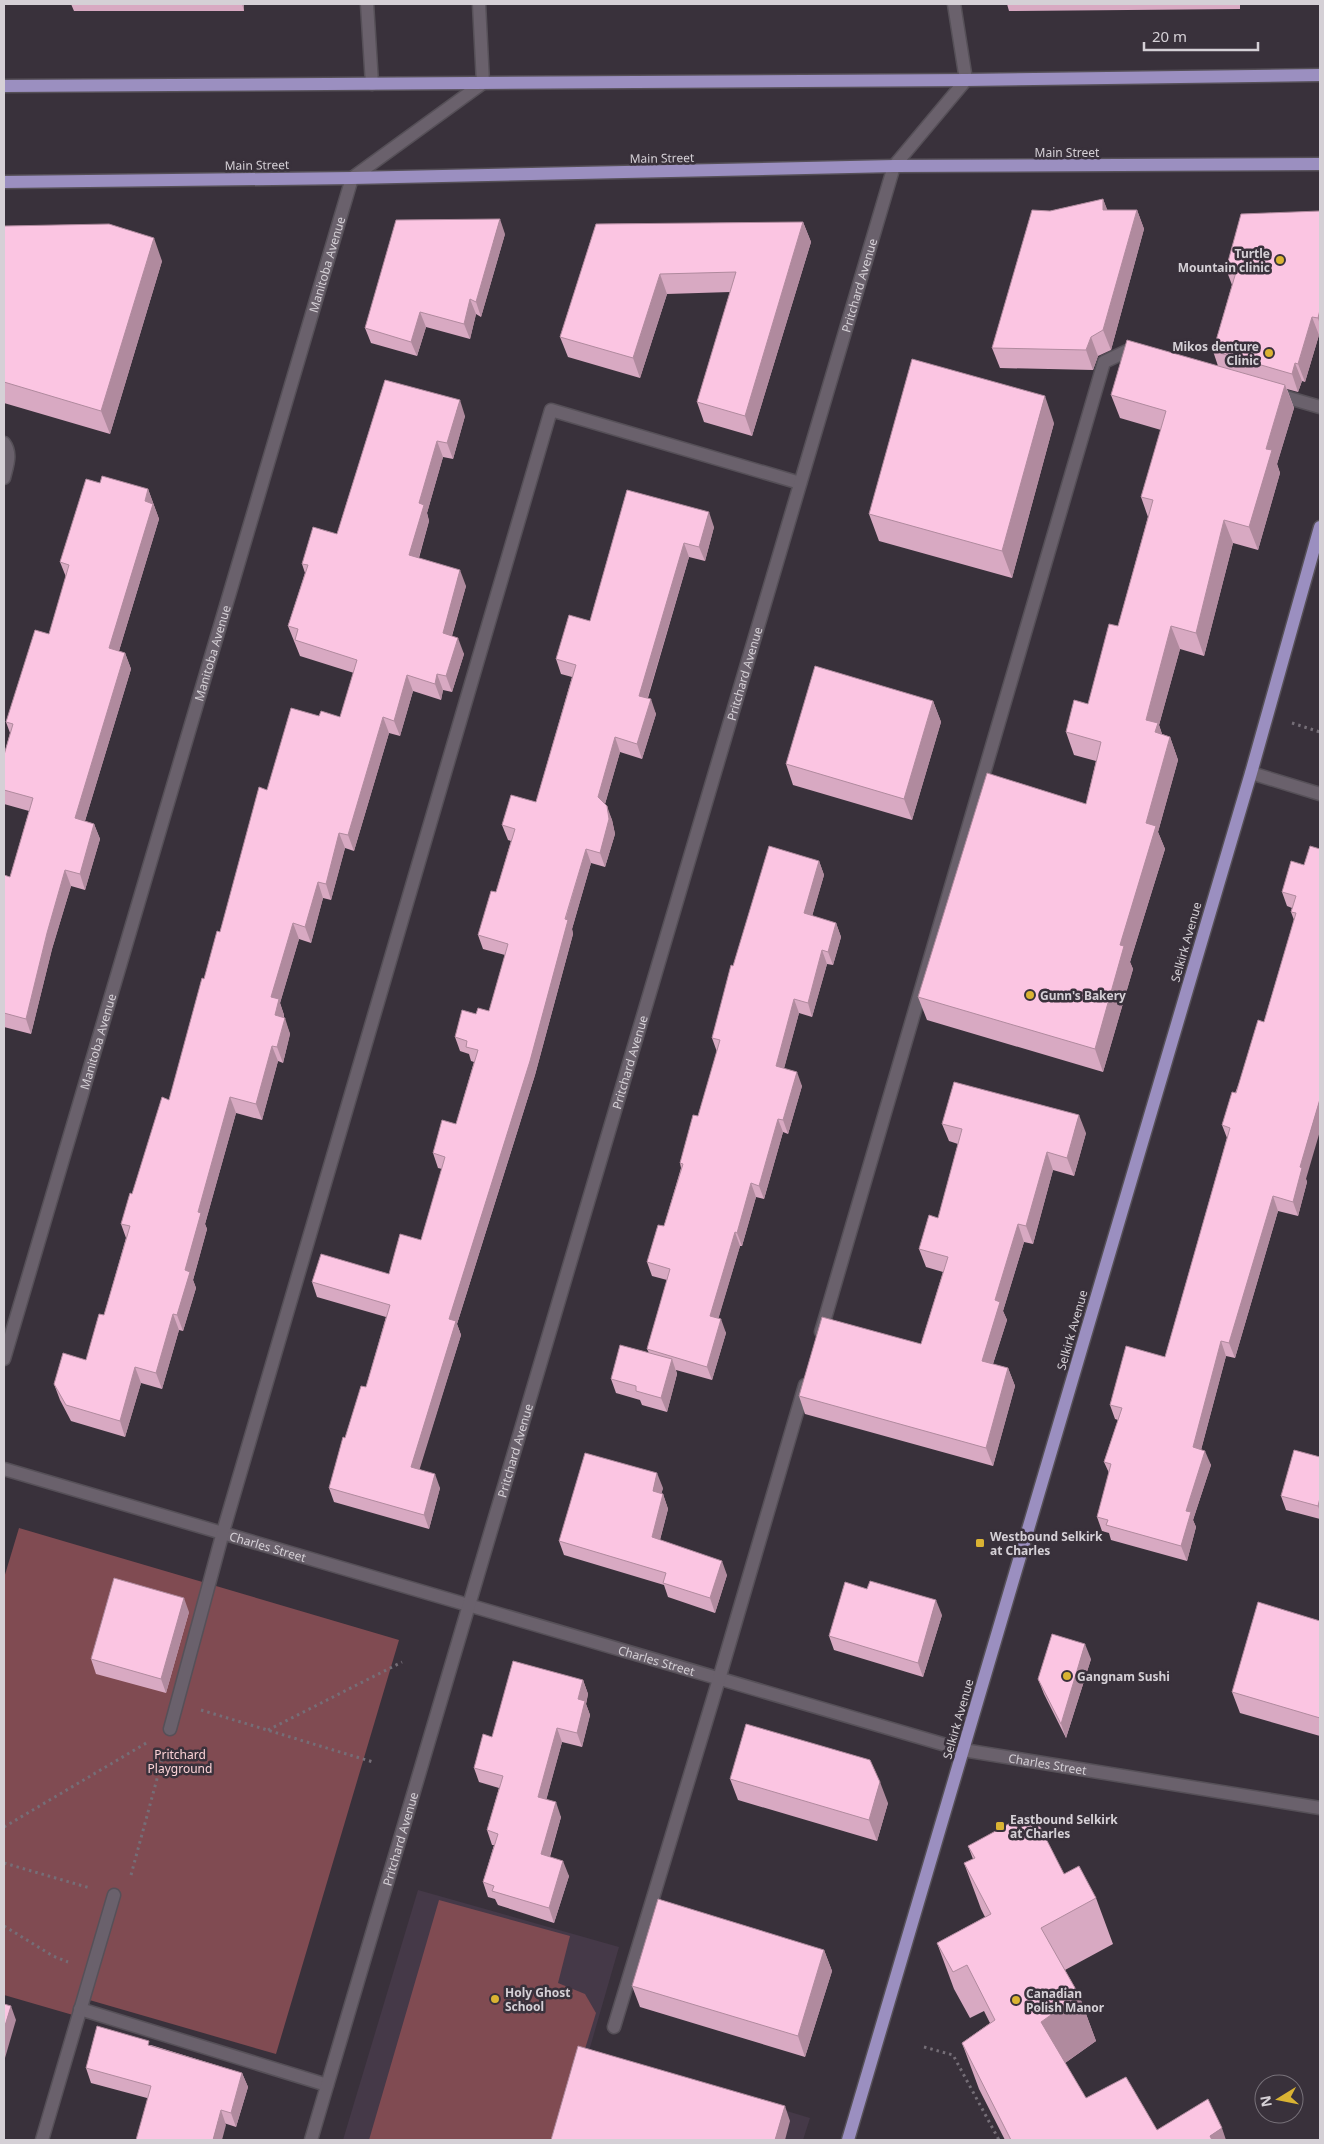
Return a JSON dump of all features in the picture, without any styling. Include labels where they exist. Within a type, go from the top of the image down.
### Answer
[{"type":"main road","points":[[4,86],[966,80],[1320,75]]},
{"type":"main road","name":"Main Street","points":[[4,182],[352,178],[894,166],[1320,164]]},
{"type":"main road","name":"Selkirk Avenue","points":[[848,2140],[1250,773],[1320,527]]},
{"type":"street","points":[[367,4],[372,84]]},
{"type":"street","points":[[352,178],[483,83],[479,4]]},
{"type":"street","points":[[954,4],[966,80]]},
{"type":"street","name":"Pritchard Avenue","points":[[311,2140],[894,166],[966,80]]},
{"type":"street","name":"Manitoba Avenue","points":[[4,1359],[352,178]]},
{"type":"street","points":[[817,1346],[1104,362],[1127,351],[1155,359]]},
{"type":"street","points":[[1265,391],[1320,407]]},
{"type":"street","points":[[170,1729],[223,1532],[551,410],[800,483]]},
{"type":"street","points":[[4,443],[9,459],[4,478]]},
{"type":"street","points":[[1250,773],[1320,794]]},
{"type":"street","points":[[614,2027],[720,1679],[808,1375]]},
{"type":"street","name":"Charles Street","points":[[4,1469],[963,1750],[1320,1808]]},
{"type":"street","points":[[42,2140],[114,1895]]},
{"type":"street","points":[[80,2009],[327,2085]]},
{"type":"path","points":[[267,1730],[402,1662]]},
{"type":"path","points":[[177,1703],[373,1762]]},
{"type":"path","points":[[4,1827],[170,1729]]},
{"type":"path","points":[[4,1863],[114,1895],[128,1886],[170,1729]]},
{"type":"path","points":[[4,1926],[53,1956],[91,1972]]},
{"type":"path","points":[[924,2047],[953,2055],[999,2140]]},
{"type":"shaded area","name":"Holy Ghost School","points":[[418,1890],[619,1947],[589,2051],[810,2118],[803,2140],[343,2140]]},
{"type":"green space","name":"Pritchard Playground","points":[[19,1528],[399,1640],[276,2054],[79,1997],[73,2015],[4,1995],[4,1578]]},
{"type":"green space","name":"Holy Ghost School","points":[[439,1900],[570,1936],[558,1983],[585,1994],[596,2013],[557,2140],[369,2140]]},
{"type":"building","points":[[1103,199],[1103,210],[1137,210],[1103,330],[1091,337],[1086,350],[992,348],[1032,210],[1050,211]]},
{"type":"building","points":[[1320,211],[1320,310],[1318,318],[1312,317],[1298,364],[1295,363],[1292,374],[1213,351],[1236,272],[1226,269],[1241,214]]},
{"type":"building","points":[[500,219],[476,302],[470,299],[464,324],[420,312],[411,342],[365,328],[396,220]]},
{"type":"building","points":[[803,222],[745,416],[697,402],[736,272],[660,274],[633,358],[560,337],[596,224]]},
{"type":"building","points":[[109,224],[154,238],[101,411],[4,382],[4,226]]},
{"type":"building","points":[[1127,340],[1285,385],[1266,449],[1272,450],[1249,527],[1224,520],[1196,633],[1171,626],[1146,720],[1158,723],[1155,732],[1170,737],[1146,823],[1156,826],[1120,945],[1124,946],[1095,1049],[918,997],[987,773],[1086,804],[1101,742],[1066,732],[1074,700],[1088,704],[1109,624],[1118,626],[1153,500],[1141,497],[1166,411],[1111,395]]},
{"type":"building","points":[[912,359],[1045,396],[1002,551],[869,514]]},
{"type":"building","points":[[385,380],[460,400],[447,443],[437,441],[419,503],[424,505],[409,555],[460,570],[443,633],[458,638],[446,676],[437,674],[435,684],[407,675],[394,721],[383,717],[348,835],[339,833],[326,884],[318,882],[305,927],[293,923],[271,997],[279,999],[275,1015],[285,1018],[277,1047],[272,1046],[256,1104],[230,1097],[198,1212],[201,1213],[185,1270],[190,1272],[177,1315],[173,1314],[156,1373],[135,1367],[120,1421],[66,1405],[54,1384],[63,1353],[86,1360],[99,1314],[104,1315],[130,1226],[121,1224],[130,1193],[132,1194],[162,1097],[169,1100],[202,978],[204,979],[217,931],[220,932],[259,787],[267,790],[291,708],[319,716],[321,711],[340,717],[357,660],[295,640],[298,629],[288,626],[308,565],[302,564],[313,527],[337,534]]},
{"type":"building","points":[[102,476],[148,489],[145,501],[153,504],[109,648],[125,653],[75,818],[94,824],[80,874],[65,870],[26,1019],[4,1013],[4,875],[10,877],[33,798],[4,790],[4,755],[13,724],[6,722],[35,630],[49,634],[69,565],[60,562],[86,479],[100,483]]},
{"type":"building","points":[[627,490],[709,512],[699,547],[684,543],[639,696],[651,699],[637,744],[615,737],[598,797],[607,806],[609,819],[600,853],[586,849],[565,919],[568,920],[530,1061],[449,1319],[456,1321],[411,1467],[435,1474],[424,1515],[329,1488],[343,1437],[345,1438],[361,1386],[366,1387],[390,1305],[312,1282],[321,1254],[389,1274],[400,1234],[421,1240],[445,1157],[433,1153],[442,1120],[456,1124],[478,1050],[466,1047],[467,1041],[455,1037],[462,1010],[476,1014],[478,1008],[489,1011],[508,944],[478,935],[491,891],[496,892],[515,829],[502,825],[511,795],[536,802],[576,665],[556,659],[569,615],[590,621]]},
{"type":"building","points":[[815,666],[933,701],[904,799],[786,764]]},
{"type":"building","points":[[769,846],[819,861],[804,913],[836,923],[828,952],[822,950],[808,1003],[794,999],[776,1066],[797,1072],[783,1120],[778,1119],[759,1186],[751,1183],[737,1233],[735,1232],[710,1316],[721,1319],[707,1367],[647,1349],[670,1269],[647,1262],[658,1225],[664,1226],[683,1164],[680,1163],[693,1115],[698,1116],[720,1040],[712,1038],[731,965],[733,966]]},
{"type":"building","points":[[1310,846],[1320,849],[1320,1099],[1300,1167],[1302,1168],[1293,1202],[1273,1196],[1229,1343],[1221,1341],[1193,1447],[1205,1451],[1186,1511],[1191,1512],[1181,1546],[1106,1525],[1108,1520],[1097,1517],[1111,1464],[1104,1462],[1122,1408],[1110,1405],[1126,1346],[1165,1357],[1230,1128],[1222,1125],[1232,1092],[1236,1093],[1258,1020],[1264,1022],[1296,913],[1291,912],[1296,896],[1282,892],[1291,861],[1304,865]]},
{"type":"building","points":[[954,1082],[1079,1115],[1067,1158],[1047,1152],[1026,1226],[1018,1224],[995,1300],[1000,1302],[982,1361],[1008,1368],[986,1448],[799,1396],[822,1317],[921,1344],[948,1257],[919,1249],[929,1215],[938,1218],[962,1129],[942,1124]]},
{"type":"building","points":[[620,1345],[672,1359],[661,1398],[636,1391],[636,1386],[611,1379]]},
{"type":"building","points":[[1294,1450],[1320,1457],[1320,1498],[1318,1506],[1281,1496]]},
{"type":"building","points":[[585,1453],[657,1473],[653,1491],[663,1494],[652,1537],[722,1561],[710,1598],[663,1583],[666,1573],[559,1541]]},
{"type":"building","points":[[114,1578],[184,1598],[161,1679],[91,1659]]},
{"type":"building","points":[[870,1581],[936,1600],[918,1663],[829,1636],[845,1582],[867,1589]]},
{"type":"building","points":[[1258,1602],[1320,1621],[1320,1718],[1232,1692]]},
{"type":"building","name":"Gangnam Sushi","points":[[1052,1634],[1085,1644],[1061,1724],[1038,1679]]},
{"type":"building","points":[[513,1661],[583,1680],[578,1699],[585,1701],[577,1733],[557,1728],[538,1797],[556,1802],[541,1854],[563,1861],[549,1908],[492,1891],[494,1886],[483,1882],[498,1834],[487,1830],[503,1776],[474,1768],[483,1734],[492,1737]]},
{"type":"building","points":[[746,1724],[870,1760],[880,1782],[869,1820],[730,1779]]},
{"type":"building","points":[[1036,1819],[1064,1874],[1079,1866],[1096,1898],[1041,1928],[1079,1995],[1041,2022],[1086,2098],[1126,2077],[1157,2130],[1208,2099],[1222,2128],[1210,2136],[1212,2140],[1011,2140],[962,2043],[995,2020],[967,1965],[953,1972],[937,1943],[991,1914],[964,1863],[975,1858],[968,1846],[1014,1821],[1018,1829]]},
{"type":"building","points":[[658,1899],[824,1950],[798,2036],[632,1986]]},
{"type":"building","points":[[4,2004],[11,2006],[4,2029]]},
{"type":"building","points":[[97,2026],[149,2041],[148,2045],[242,2073],[231,2113],[221,2110],[213,2140],[136,2140],[151,2086],[86,2068]]},
{"type":"building","points":[[578,2046],[785,2106],[775,2140],[551,2140]]},
{"type":"place","name":"Turtle Mountain clinic","points":[[1280,260]]},
{"type":"place","name":"Mikos denture Clinic","points":[[1269,353]]},
{"type":"place","name":"Gunn's Bakery","points":[[1030,995]]},
{"type":"place","name":"Westbound Selkirk at Charles","points":[[980,1543]]},
{"type":"place","name":"Gangnam Sushi","points":[[1067,1676]]},
{"type":"place","name":"Eastbound Selkirk at Charles","points":[[1000,1826]]},
{"type":"place","name":"Holy Ghost School","points":[[495,1999]]},
{"type":"place","name":"Canadian Polish Manor","points":[[1016,2000]]}]
